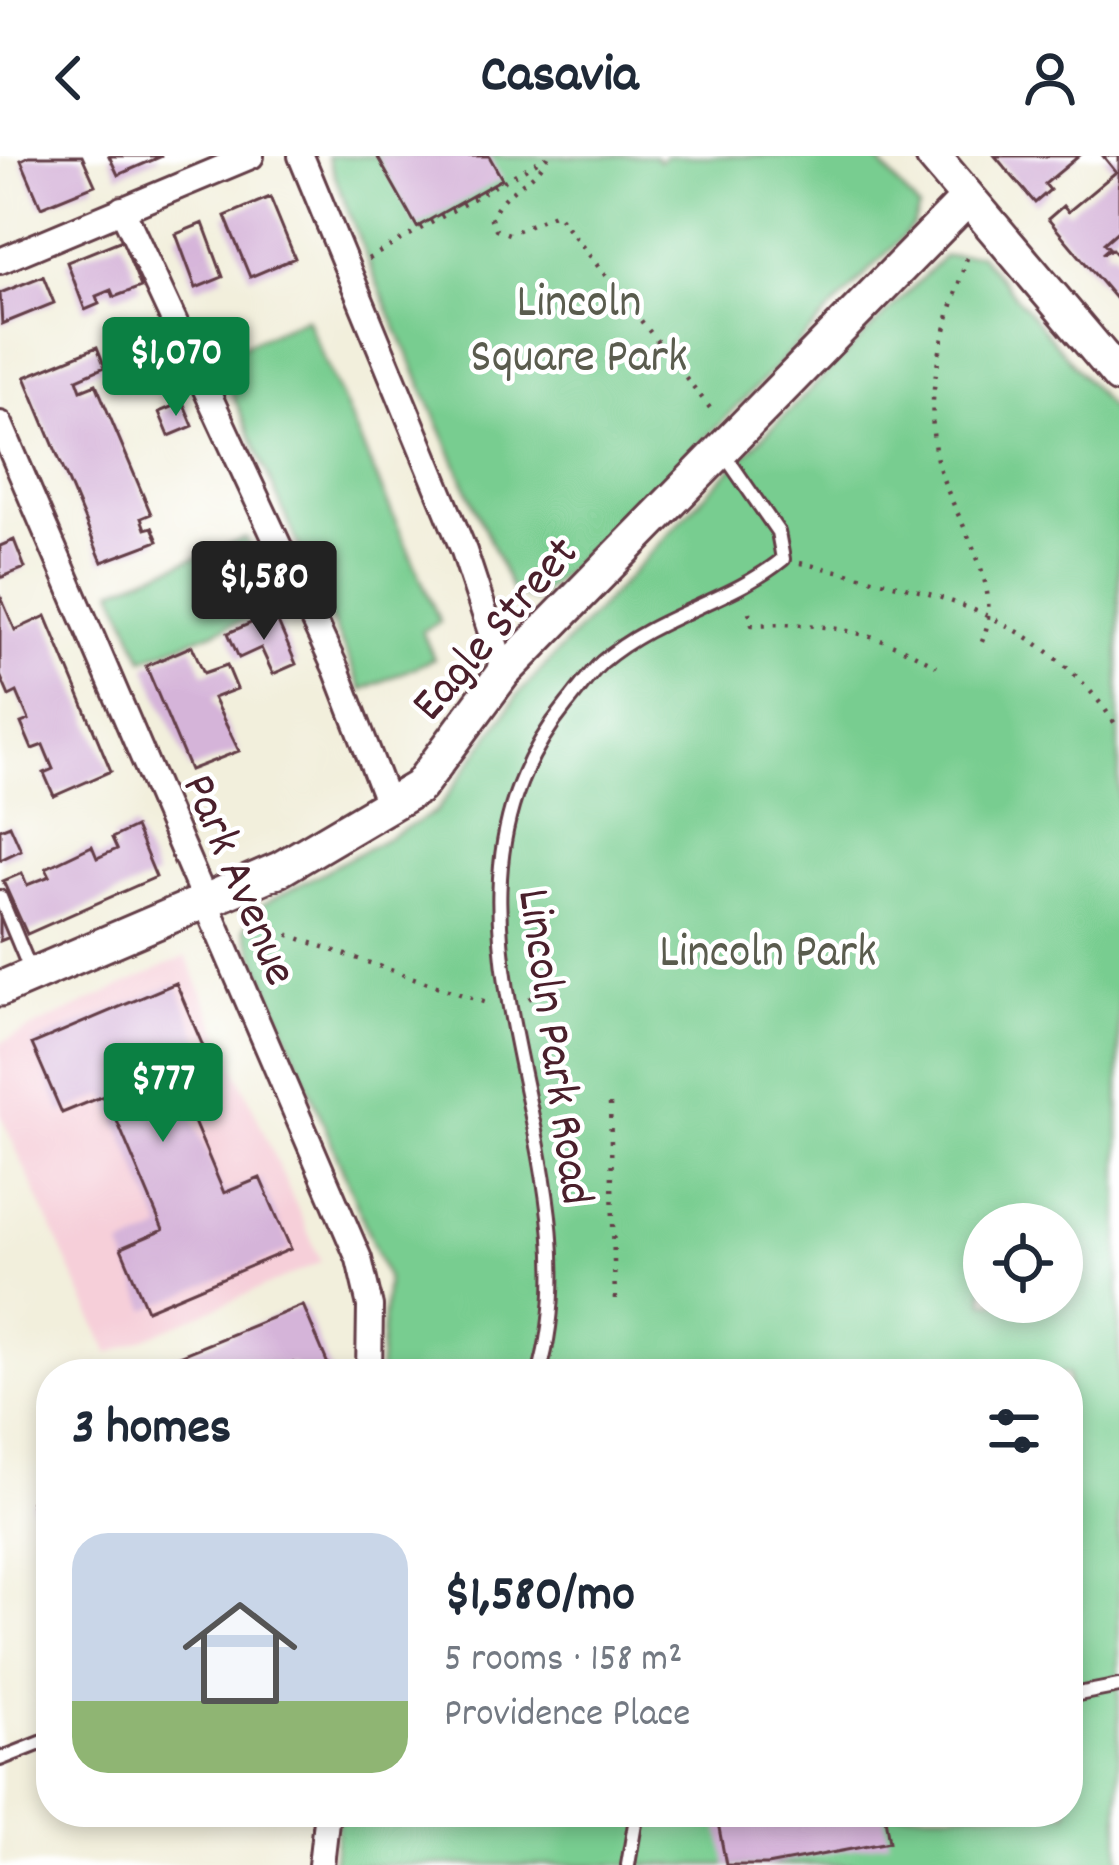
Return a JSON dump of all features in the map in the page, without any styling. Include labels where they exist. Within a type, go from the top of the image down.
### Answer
[{"type":"street","points":[[0,261],[250,156]]},
{"type":"street","points":[[301,156],[464,551],[504,672]]},
{"type":"street","points":[[933,156],[1116,366]]},
{"type":"street","name":"Eagle Street","points":[[0,988],[280,869],[419,788],[504,672],[968,198]]},
{"type":"street","points":[[122,208],[336,669],[390,808]]},
{"type":"street","name":"Park Avenue","points":[[0,424],[359,1259],[370,1306],[369,1359]]},
{"type":"street","points":[[321,1865],[325,1827]]},
{"type":"lane","points":[[720,449],[778,532],[783,559]]},
{"type":"lane","name":"Lincoln Park Road","points":[[544,1359],[554,1324],[550,1240],[500,944],[499,860],[515,790],[546,730],[601,663],[672,614],[758,580],[783,559]]},
{"type":"lane","points":[[0,897],[32,975]]},
{"type":"lane","points":[[1083,1693],[1119,1686]]},
{"type":"lane","points":[[6,1758],[36,1745]]},
{"type":"lane","points":[[628,1865],[635,1827]]},
{"type":"path","points":[[348,271],[547,156]]},
{"type":"path","points":[[547,156],[543,167],[499,199],[491,219],[496,229],[509,234],[556,213],[710,408]]},
{"type":"path","points":[[967,258],[943,330],[933,396],[935,450],[949,500],[984,582],[989,616],[981,644]]},
{"type":"path","points":[[783,559],[938,593],[1020,629],[1069,671],[1119,730]]},
{"type":"path","points":[[749,612],[752,625],[852,629],[897,643],[936,666]]},
{"type":"path","points":[[254,923],[512,1012]]},
{"type":"path","points":[[610,1104],[615,1300]]},
{"type":"shaded area","points":[[186,956],[321,1262],[109,1354],[0,1114],[0,1043]]},
{"type":"green space","name":"Lincoln Square Park","points":[[327,156],[655,156],[659,161],[666,156],[874,156],[919,209],[913,226],[720,424],[534,601],[512,591],[372,272]]},
{"type":"green space","name":"Lincoln Park","points":[[979,254],[1119,418],[1119,1865],[333,1865],[337,1827],[1083,1827],[1083,1359],[380,1359],[387,1278],[244,929],[256,908],[436,812],[518,695],[702,498],[944,256]]},
{"type":"green space","points":[[306,318],[440,622],[422,631],[434,659],[362,690],[216,357]]},
{"type":"green space","points":[[246,538],[273,609],[143,659],[114,589]]},
{"type":"building","points":[[82,156],[95,185],[41,207],[21,160]]},
{"type":"building","points":[[109,156],[162,156],[118,175]]},
{"type":"building","points":[[377,156],[489,156],[502,179],[417,227]]},
{"type":"building","points":[[995,156],[1079,156],[1045,184],[1050,190],[1035,203]]},
{"type":"building","points":[[1103,156],[1119,156],[1119,230],[1104,243],[1109,248],[1102,254],[1112,249],[1119,257],[1119,303],[1048,219],[1063,206],[1068,212],[1116,172]]},
{"type":"building","points":[[270,197],[295,258],[250,277],[225,216]]},
{"type":"building","points":[[203,223],[223,277],[196,288],[176,234]]},
{"type":"building","points":[[122,240],[141,287],[114,297],[111,290],[96,296],[99,304],[85,310],[67,262]]},
{"type":"building","points":[[43,276],[54,303],[2,324],[0,293]]},
{"type":"building","points":[[97,347],[105,367],[77,379],[81,390],[96,384],[151,514],[141,518],[145,529],[152,527],[158,541],[102,562],[25,377]]},
{"type":"building","points":[[183,402],[193,426],[169,436],[159,412]]},
{"type":"building","points":[[14,540],[25,568],[0,578],[0,546]]},
{"type":"building","points":[[0,595],[15,630],[46,616],[111,771],[54,796],[44,773],[53,769],[43,745],[32,749],[21,723],[29,720],[17,692],[9,696],[0,675]]},
{"type":"building","points":[[274,613],[296,664],[273,674],[261,648],[239,658],[228,633]]},
{"type":"building","points":[[192,646],[204,673],[227,665],[237,689],[213,698],[239,751],[190,770],[146,666]]},
{"type":"building","points":[[10,825],[21,850],[0,860],[0,829]]},
{"type":"building","points":[[135,827],[156,877],[27,934],[3,881],[22,873],[27,885],[50,876],[46,868],[92,846],[97,858],[117,849],[112,838]]},
{"type":"building","points":[[0,914],[10,937],[0,941]]},
{"type":"building","points":[[176,983],[208,1058],[173,1072],[224,1193],[260,1178],[291,1249],[147,1310],[121,1248],[163,1230],[106,1095],[62,1113],[32,1044]]},
{"type":"building","points":[[303,1305],[326,1359],[171,1359]]},
{"type":"building","points":[[719,1827],[886,1827],[889,1842],[767,1865],[726,1865]]}]
